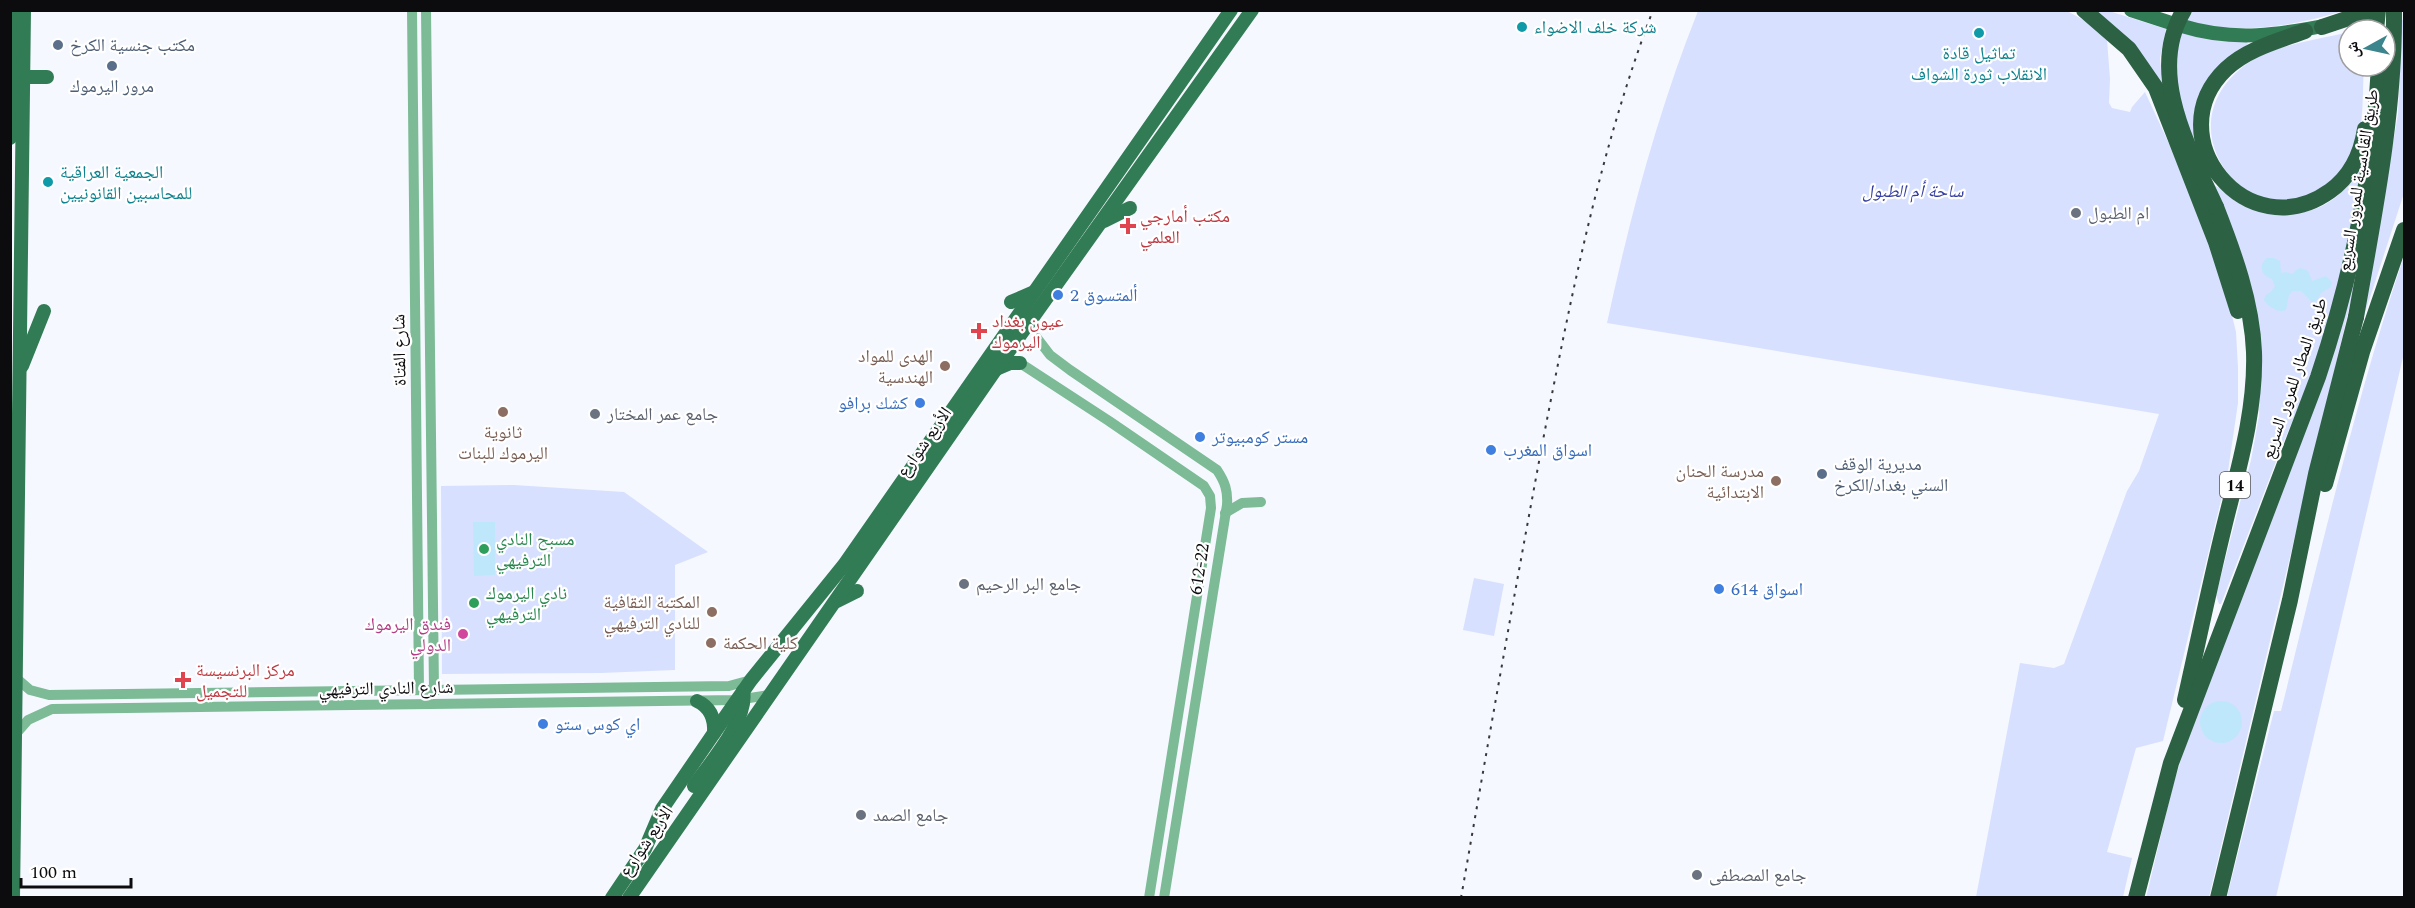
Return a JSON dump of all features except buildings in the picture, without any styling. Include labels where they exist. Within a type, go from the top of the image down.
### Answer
[{"type":"highway","name":"14","points":[[2084,10],[2129,49],[2156,88],[2226,270],[2237,308],[2244,350],[2244,420],[2240,461]]},
{"type":"highway","name":"طريق القادسية للمرور السريع","points":[[2290,600],[2316,474],[2356,316],[2384,164],[2390,110],[2394,10]]},
{"type":"highway","name":"14","points":[[2171,763],[2240,461],[2254,381],[2254,349],[2243,285],[2216,207],[2190,149],[2171,90],[2169,55],[2179,20]]},
{"type":"highway","points":[[2322,27],[2337,24]]},
{"type":"highway","points":[[2305,31],[2250,53],[2227,68],[2216,80],[2200,113],[2202,132],[2208,158],[2228,188],[2259,204],[2280,208],[2302,206],[2320,198],[2347,176],[2358,156],[2364,137],[2371,78]]},
{"type":"highway","name":"طريق المطار للمرور السريع","points":[[2136,897],[2171,763],[2318,378],[2339,315],[2369,173],[2378,78]]},
{"type":"highway","points":[[2218,897],[2290,600],[2362,352],[2404,230]]},
{"type":"main road","points":[[10,138],[12,10]]},
{"type":"main road","points":[[13,897],[24,10]]},
{"type":"main road","name":"الأربع شوارع","points":[[612,897],[645,849],[662,809],[714,733],[734,716],[743,691],[844,565],[1065,246],[1125,150],[1231,10]]},
{"type":"main road","name":"الأربع شوارع","points":[[629,897],[679,838],[769,695],[996,369],[1252,10]]},
{"type":"main road","points":[[2131,10],[2179,20],[2211,33],[2254,37],[2322,27]]},
{"type":"main road","points":[[24,77],[47,77]]},
{"type":"main road","points":[[1102,222],[1130,208]]},
{"type":"main road","points":[[1065,246],[1069,254],[1077,255]]},
{"type":"main road","points":[[1054,262],[1062,265],[1064,274]]},
{"type":"main road","points":[[1011,302],[1032,293]]},
{"type":"main road","points":[[20,370],[44,311]]},
{"type":"main road","points":[[1031,321],[1037,338]]},
{"type":"main road","points":[[996,369],[1010,363],[1020,363]]},
{"type":"main road","points":[[835,602],[857,591]]},
{"type":"main road","points":[[783,676],[777,673],[776,668],[784,653],[784,641]]},
{"type":"main road","points":[[697,701],[710,711],[714,722],[714,733]]},
{"type":"main road","points":[[679,838],[683,803],[734,716]]},
{"type":"main road","points":[[10,753],[14,737]]},
{"type":"street","name":"شارع الفتاة","points":[[412,10],[419,686]]},
{"type":"street","name":"شارع الفتاة","points":[[426,10],[434,686]]},
{"type":"street","points":[[414,143],[428,143]]},
{"type":"street","name":"612-22","points":[[1037,338],[1045,350],[1063,365],[1217,470],[1227,490],[1164,897]]},
{"type":"street","name":"612-22","points":[[1020,363],[1204,486],[1210,496],[1211,504],[1149,897]]},
{"type":"street","points":[[1161,457],[1175,441]]},
{"type":"street","points":[[1225,513],[1242,503],[1261,502]]},
{"type":"street","points":[[418,550],[425,554],[432,551]]},
{"type":"street","name":"شارع النادي الترفيهي","points":[[15,677],[30,690],[49,695],[419,686],[743,691],[769,695]]},
{"type":"street","name":"شارع النادي الترفيهي","points":[[14,737],[28,720],[52,709],[697,701],[743,691]]},
{"type":"street","points":[[242,706],[243,692]]},
{"type":"green space","name":"ساحة أم الطبول","points":[[1698,11],[2067,11],[2089,23],[2107,40],[2109,103],[2112,108],[2130,112],[2145,92],[2212,248],[2227,295],[2236,332],[2238,403],[2228,471],[2163,741],[2136,748],[2107,852],[2132,858],[2123,897],[1976,897],[2020,663],[2054,668],[2064,664],[2127,491],[2139,471],[2159,414],[1607,323],[1646,165],[1670,87]]},
{"type":"green space","points":[[2097,11],[2109,11],[2166,29],[2160,58],[2163,96]]},
{"type":"green space","points":[[2192,11],[2343,11],[2284,25],[2226,28],[2185,24]]},
{"type":"green space","points":[[2404,19],[2404,193],[2350,359],[2379,225],[2398,114],[2402,20]]},
{"type":"green space","points":[[2182,31],[2248,44],[2214,72],[2202,156],[2180,110],[2173,71]]},
{"type":"green space","points":[[2337,35],[2337,78],[2363,78],[2359,135],[2346,167],[2321,189],[2294,200],[2268,200],[2245,189],[2226,171],[2214,148],[2211,122],[2218,96],[2238,71],[2262,55],[2290,45]]},
{"type":"green space","points":[[2363,161],[2344,273],[2321,353],[2282,446],[2221,604],[2219,604],[2216,595],[2251,460],[2259,416],[2260,374],[2212,185],[2238,203],[2260,212],[2298,213],[2322,206],[2337,196]]},
{"type":"green space","points":[[2368,229],[2209,897],[2146,898],[2173,785],[2203,690]]},
{"type":"green space","points":[[2404,256],[2404,353],[2276,897],[2227,897],[2274,711],[2281,711],[2353,425]]},
{"type":"green space","name":"نادي اليرموك الترفيهي","points":[[514,485],[624,492],[708,552],[675,565],[675,670],[442,674],[441,486]]},
{"type":"green space","points":[[1474,578],[1504,584],[1494,636],[1463,630]]},
{"type":"shaded area","points":[[2267,258],[2280,261],[2281,273],[2293,274],[2301,268],[2308,271],[2312,281],[2326,276],[2332,282],[2331,287],[2312,302],[2301,291],[2292,291],[2286,310],[2277,310],[2264,300],[2275,286],[2272,279],[2268,278],[2262,270],[2262,264]]},
{"type":"shaded area","name":"مسبح النادي الترفيهي","points":[[473,522],[495,522],[495,575],[474,576]]},
{"type":"shaded area","points":[[2221,701],[2229,702],[2236,707],[2241,714],[2241,730],[2236,737],[2229,742],[2221,743],[2213,742],[2206,737],[2201,730],[2200,722],[2201,714],[2206,707],[2213,702]]},
{"type":"railway","points":[[1461,898],[1533,493],[1577,273],[1618,114],[1653,10]]},
{"type":"place","name":"شركة خلف الاضواء","points":[[1522,27]]},
{"type":"place","name":"تماثيل قادة الانقلاب ثورة الشواف","points":[[1979,33]]},
{"type":"place","name":"مكتب جنسية الكرخ","points":[[58,45]]},
{"type":"place","name":"مرور اليرموك","points":[[112,66]]},
{"type":"place","name":"الجمعية العراقية للمحاسبين القانونيين","points":[[48,182]]},
{"type":"place","name":"ام الطبول","points":[[2076,213]]},
{"type":"place","name":"مكتب أمارجي العلمي","points":[[1128,226]]},
{"type":"place","name":"ألمتسوق 2","points":[[1058,295]]},
{"type":"place","name":"عيون بغداد اليرموك","points":[[979,331]]},
{"type":"place","name":"الهدى للمواد الهندسية","points":[[945,366]]},
{"type":"place","name":"كشك برافو","points":[[920,403]]},
{"type":"place","name":"ثانوية اليرموك للبنات","points":[[503,412]]},
{"type":"place","name":"جامع عمر المختار","points":[[595,414]]},
{"type":"place","name":"مستر كومبيوتر","points":[[1200,437]]},
{"type":"place","name":"اسواق المغرب","points":[[1491,450]]},
{"type":"place","name":"مديرية الوقف السني بغداد/الكرخ","points":[[1822,474]]},
{"type":"place","name":"مدرسة الحنان الابتدائية","points":[[1776,481]]},
{"type":"place","name":"مسبح النادي الترفيهي","points":[[484,549]]},
{"type":"place","name":"جامع البر الرحيم","points":[[964,584]]},
{"type":"place","name":"اسواق 614","points":[[1719,589]]},
{"type":"place","name":"نادي اليرموك الترفيهي","points":[[474,603]]},
{"type":"place","name":"المكتبة الثقافية للنادي الترفيهي","points":[[712,612]]},
{"type":"place","name":"فندق اليرموك الدولي","points":[[463,634]]},
{"type":"place","name":"كلية الحكمة","points":[[711,643]]},
{"type":"place","name":"مركز البرنسيسة للتجميل","points":[[183,680]]},
{"type":"place","name":"اي كوس ستو","points":[[543,724]]},
{"type":"place","name":"جامع الصمد","points":[[861,815]]},
{"type":"place","name":"جامع المصطفى","points":[[1697,875]]}]
